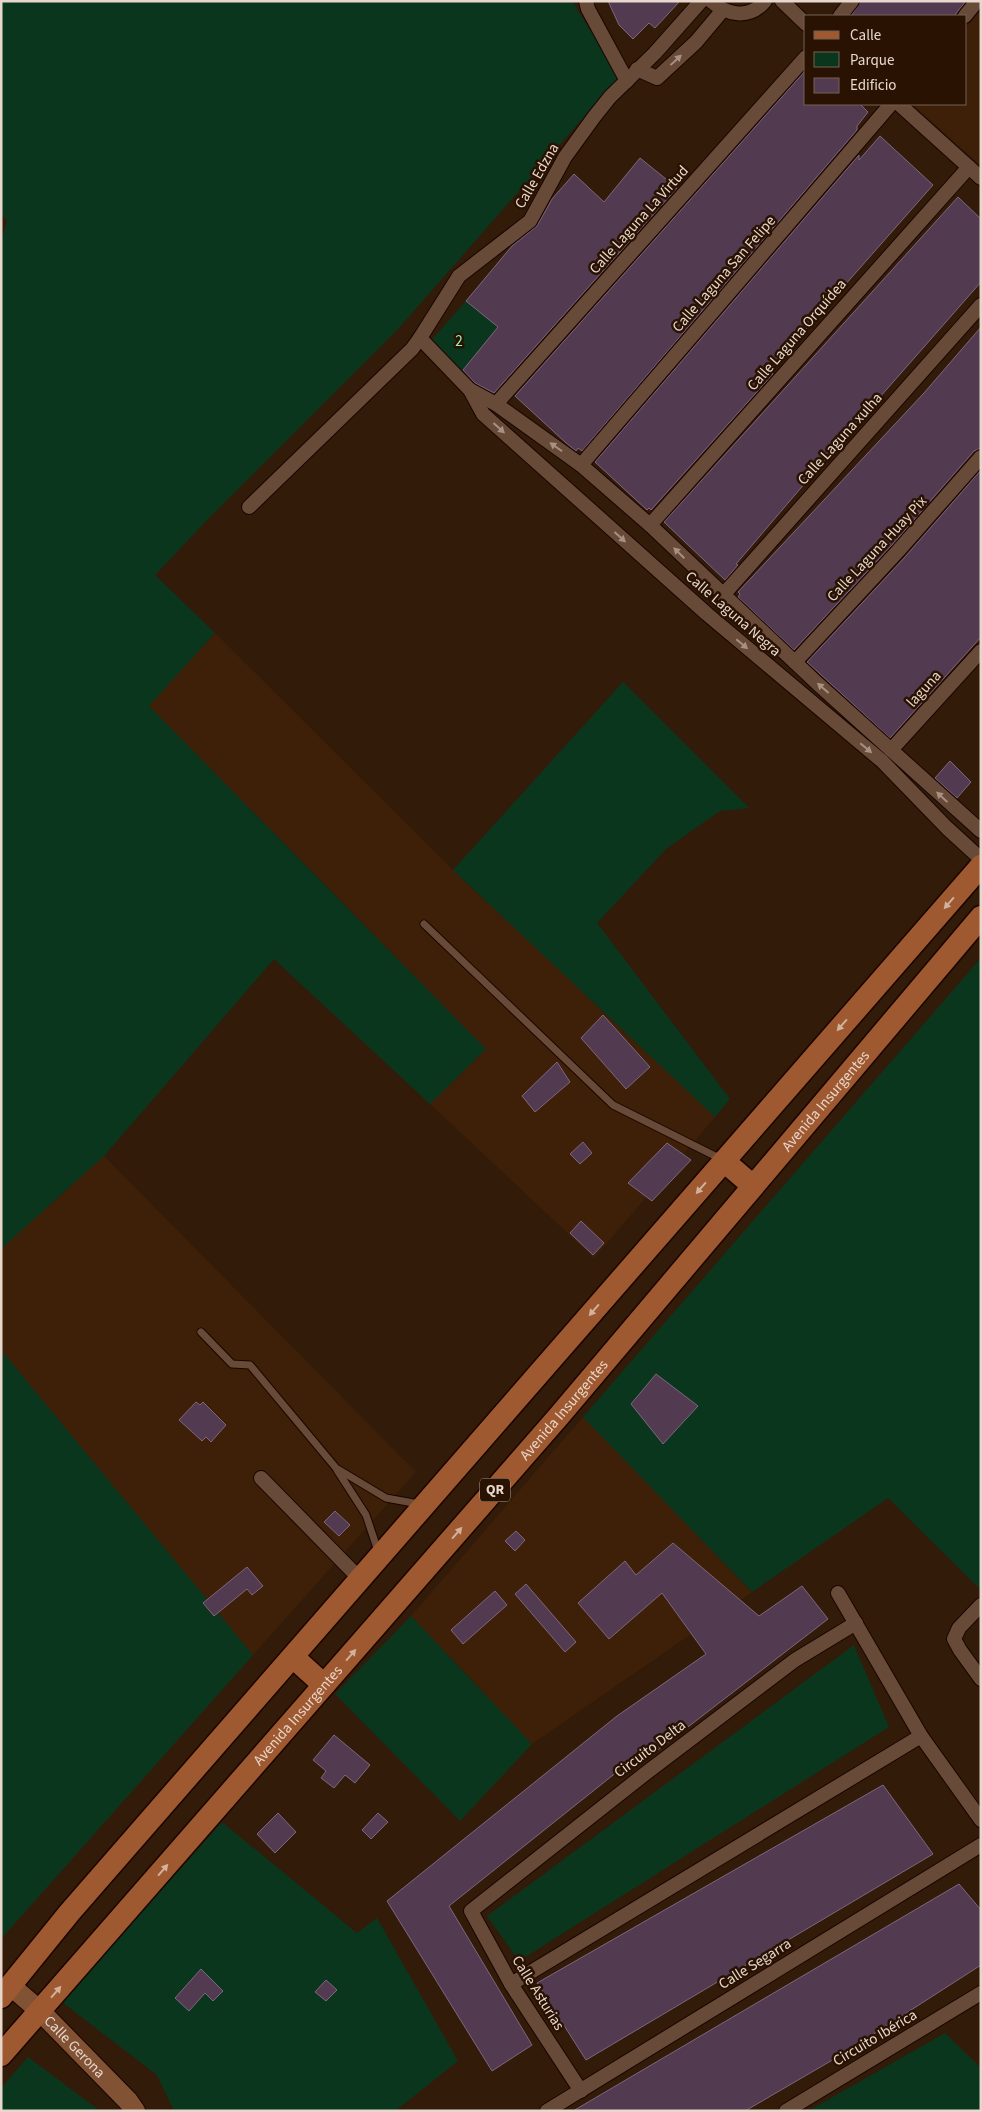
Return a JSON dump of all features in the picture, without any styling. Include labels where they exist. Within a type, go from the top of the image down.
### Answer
[{"type":"main road","points":[[6,1991],[70,1912],[981,866]]},
{"type":"main road","name":"Avenida Insurgentes","points":[[1,2055],[559,1416],[981,917]]},
{"type":"main road","points":[[873,990],[898,1014]]},
{"type":"main road","points":[[724,1161],[754,1186]]},
{"type":"main road","points":[[293,1657],[324,1685]]},
{"type":"street","points":[[586,1],[627,81]]},
{"type":"street","name":"Calle Edzna","points":[[249,507],[390,370],[420,338],[460,276],[530,221],[565,157],[610,97],[655,52],[701,1]]},
{"type":"street","points":[[711,1],[722,11],[736,14],[750,12],[765,1]]},
{"type":"street","points":[[782,1],[804,22]]},
{"type":"street","points":[[841,15],[852,1]]},
{"type":"street","points":[[966,15],[977,1]]},
{"type":"street","points":[[637,69],[657,78],[696,42],[722,11]]},
{"type":"street","name":"Calle Laguna La Virtud","points":[[496,404],[804,59]]},
{"type":"street","name":"Calle Laguna San Felipe","points":[[581,465],[890,105]]},
{"type":"street","points":[[900,105],[981,178]]},
{"type":"street","name":"Calle Laguna Orquídea","points":[[650,525],[969,167]]},
{"type":"street","name":"Calle Laguna xulha","points":[[723,595],[981,305]]},
{"type":"street","name":"Calle Laguna Negra","points":[[420,338],[470,390],[483,414],[707,614],[882,761],[947,828],[981,859]]},
{"type":"street","name":"Calle Laguna Negra","points":[[470,390],[496,404],[581,465],[650,525],[795,662],[981,831]]},
{"type":"street","name":"Calle Laguna Huay Pix","points":[[795,662],[981,457]]},
{"type":"street","name":"laguna","points":[[891,750],[981,651]]},
{"type":"street","points":[[260,1478],[360,1579]]},
{"type":"street","points":[[838,1593],[921,1736],[981,1820]]},
{"type":"street","points":[[981,1605],[959,1628],[954,1639],[981,1679]]},
{"type":"street","name":"Circuito Delta","points":[[471,1911],[646,1773],[780,1672],[856,1623]]},
{"type":"street","points":[[511,1984],[921,1736]]},
{"type":"street","name":"Calle Segarra","points":[[547,2111],[981,1845]]},
{"type":"street","name":"Calle Asturias","points":[[471,1911],[511,1984],[580,2091]]},
{"type":"street","name":"Calle Gerona","points":[[6,1991],[40,2011],[128,2101],[135,2111]]},
{"type":"street","name":"Circuito Ibérica","points":[[786,2111],[981,1993]]},
{"type":"lane","points":[[424,924],[613,1105],[724,1161]]},
{"type":"lane","points":[[201,1332],[232,1364],[250,1365],[336,1468],[366,1514],[380,1556]]},
{"type":"lane","points":[[336,1468],[386,1498],[424,1505]]},
{"type":"shaded area","points":[[981,10],[981,166],[913,105],[967,105],[967,27]]},
{"type":"shaded area","points":[[215,633],[453,870],[715,1117],[594,1258],[430,1104],[486,1049],[149,706]]},
{"type":"shaded area","points":[[104,1156],[416,1472],[253,1655],[1,1350],[1,1249]]},
{"type":"shaded area","points":[[583,1417],[752,1592],[532,1744],[411,1616]]},
{"type":"green space","points":[[1,1],[572,1],[619,77],[398,329],[211,516],[155,575],[215,633],[149,706],[486,1049],[430,1104],[274,959],[104,1156],[1,1249],[1,241],[7,221],[1,214]]},
{"type":"green space","name":"2","points":[[466,301],[498,327],[461,372],[429,343]]},
{"type":"green space","points":[[623,682],[749,808],[720,811],[666,849],[597,923],[730,1099],[715,1117],[453,870]]},
{"type":"green space","points":[[981,958],[981,1584],[978,1587],[888,1498],[752,1592],[583,1417]]},
{"type":"green space","points":[[1,1350],[253,1655],[1,1939]]},
{"type":"green space","points":[[411,1616],[532,1744],[460,1821],[335,1694]]},
{"type":"green space","points":[[854,1645],[889,1727],[519,1961],[487,1916]]},
{"type":"green space","points":[[222,1822],[357,1933],[377,1918],[458,2061],[395,2111],[174,2111],[157,2075],[62,2002]]},
{"type":"green space","points":[[945,2033],[981,2068],[981,2111],[808,2111]]},
{"type":"green space","points":[[28,2057],[100,2111],[1,2111],[1,2088]]},
{"type":"building","points":[[608,1],[680,1],[655,28],[649,23],[633,39],[619,25]]},
{"type":"building","points":[[861,1],[966,1],[955,15],[852,15]]},
{"type":"building","points":[[804,72],[804,105],[861,105],[868,112],[857,126],[857,130],[582,451],[578,448],[576,451],[565,442],[515,396]]},
{"type":"building","points":[[880,136],[933,185],[770,370],[773,374],[651,510],[649,508],[647,510],[595,462],[859,155],[859,160]]},
{"type":"building","points":[[640,158],[677,188],[494,393],[475,383],[463,370],[498,327],[466,301],[512,246],[537,226],[552,199],[574,174],[604,202]]},
{"type":"building","points":[[958,197],[981,219],[981,282],[829,455],[736,564],[738,565],[725,580],[664,522]]},
{"type":"building","points":[[981,327],[981,448],[974,451],[892,545],[794,650],[738,597],[740,594],[738,592],[924,393]]},
{"type":"building","points":[[981,470],[981,637],[890,738],[807,662],[905,557]]},
{"type":"building","points":[[950,761],[971,782],[957,798],[935,778]]},
{"type":"building","points":[[603,1015],[650,1067],[626,1089],[581,1038]]},
{"type":"building","points":[[557,1062],[570,1082],[535,1112],[522,1096]]},
{"type":"building","points":[[583,1142],[592,1153],[580,1164],[570,1154]]},
{"type":"building","points":[[667,1143],[691,1160],[652,1201],[628,1183]]},
{"type":"building","points":[[581,1221],[604,1243],[593,1255],[570,1233]]},
{"type":"building","points":[[656,1374],[698,1406],[663,1444],[631,1404]]},
{"type":"building","points":[[196,1402],[200,1405],[203,1402],[226,1425],[211,1442],[206,1437],[202,1441],[179,1420]]},
{"type":"building","points":[[335,1511],[350,1525],[339,1536],[324,1522]]},
{"type":"building","points":[[516,1531],[525,1540],[515,1551],[505,1541]]},
{"type":"building","points":[[673,1543],[759,1616],[802,1586],[828,1619],[658,1750],[652,1744],[449,1906],[532,2045],[492,2071],[387,1901],[617,1716],[706,1654],[662,1593],[609,1639],[578,1603],[625,1561],[636,1575]]},
{"type":"building","points":[[247,1567],[263,1586],[252,1595],[247,1589],[214,1616],[203,1603]]},
{"type":"building","points":[[526,1584],[576,1642],[565,1652],[515,1594]]},
{"type":"building","points":[[495,1591],[507,1605],[463,1644],[451,1630]]},
{"type":"building","points":[[334,1735],[370,1765],[355,1783],[345,1775],[334,1788],[321,1778],[326,1771],[313,1760]]},
{"type":"building","points":[[883,1785],[933,1854],[586,2060],[537,1983]]},
{"type":"building","points":[[278,1813],[296,1832],[275,1853],[257,1834]]},
{"type":"building","points":[[378,1813],[388,1822],[371,1839],[362,1830]]},
{"type":"building","points":[[959,1884],[981,1910],[981,1965],[841,2055],[745,2111],[573,2111]]},
{"type":"building","points":[[201,1969],[223,1991],[213,2001],[205,1993],[189,2011],[175,1998]]},
{"type":"building","points":[[326,1980],[337,1990],[326,2001],[315,1992]]}]
